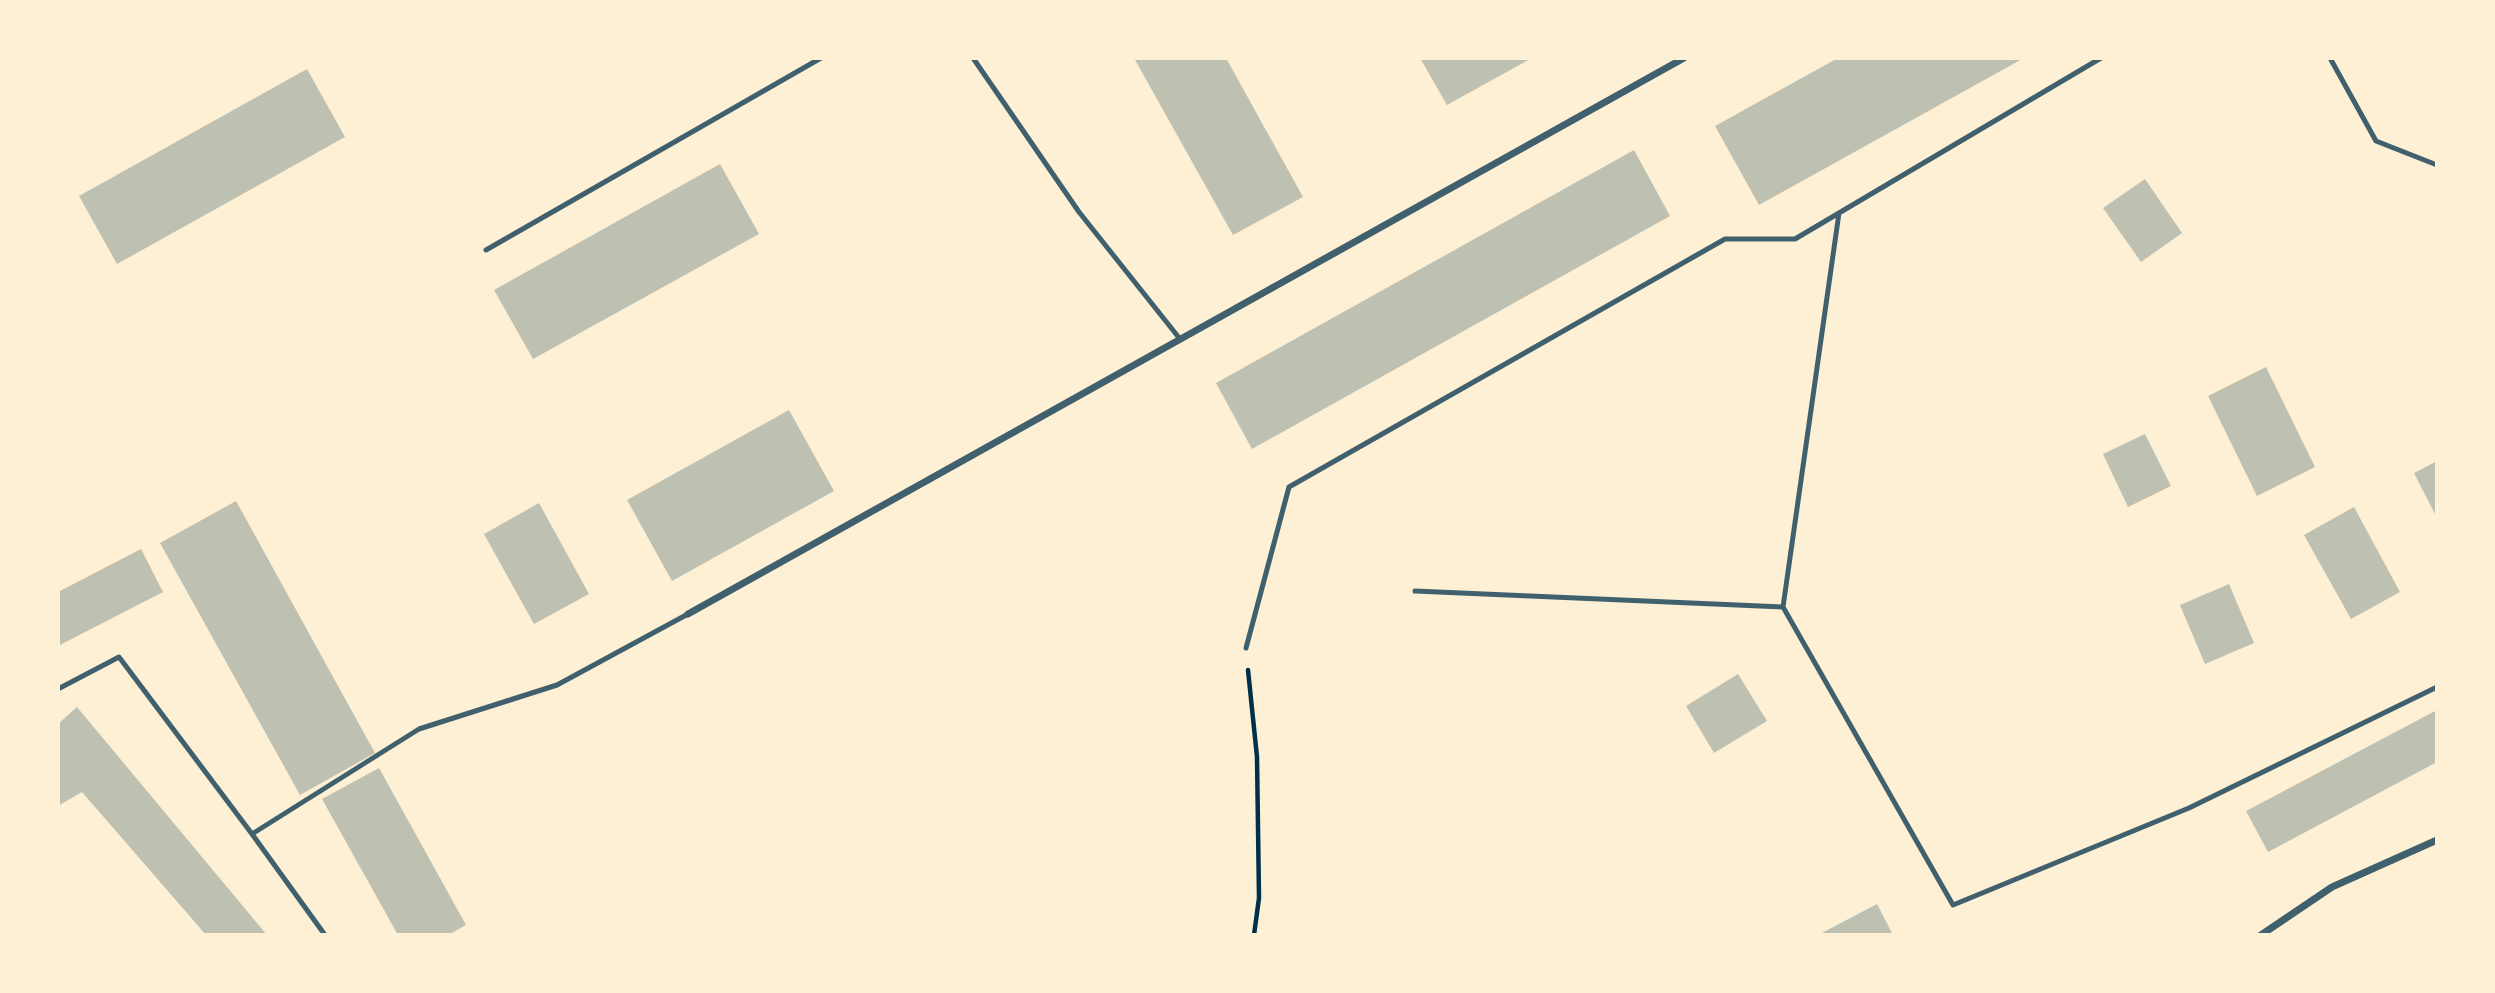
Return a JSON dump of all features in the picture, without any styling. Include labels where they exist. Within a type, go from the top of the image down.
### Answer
[{"type":"street","points":[[688,614],[1684,58]]},
{"type":"street","points":[[2261,935],[2332,887],[2437,840]]},
{"type":"lane","points":[[486,250],[821,58]]},
{"type":"lane","points":[[973,58],[1079,212],[1180,339]]},
{"type":"lane","points":[[1246,649],[1289,487],[1725,239],[1795,239],[2101,58]]},
{"type":"lane","points":[[2330,58],[2376,141],[2437,165]]},
{"type":"lane","points":[[1839,213],[1783,607],[1954,905],[2189,808],[2437,687]]},
{"type":"lane","points":[[1415,591],[1783,607]]},
{"type":"lane","points":[[252,834],[419,729],[557,685],[688,614]]},
{"type":"lane","points":[[58,689],[119,657],[325,935]]},
{"type":"path","points":[[1246,649],[1257,757],[1259,898],[1254,935]]},
{"type":"building","points":[[1134,58],[1226,58],[1303,197],[1233,235]]},
{"type":"building","points":[[1420,58],[1532,58],[1447,105]]},
{"type":"building","points":[[1838,58],[2024,58],[1759,205],[1715,126]]},
{"type":"building","points":[[307,69],[345,137],[117,264],[79,196]]},
{"type":"building","points":[[1634,150],[1670,216],[1252,449],[1216,383]]},
{"type":"building","points":[[720,164],[759,234],[533,359],[494,290]]},
{"type":"building","points":[[2145,179],[2182,233],[2141,262],[2103,208]]},
{"type":"building","points":[[2266,367],[2315,467],[2257,496],[2208,396]]},
{"type":"building","points":[[789,410],[834,491],[672,581],[627,500]]},
{"type":"building","points":[[2145,434],[2171,486],[2128,507],[2103,454]]},
{"type":"building","points":[[2437,461],[2437,518],[2414,473]]},
{"type":"building","points":[[236,501],[375,753],[300,795],[160,543]]},
{"type":"building","points":[[539,503],[589,594],[534,624],[484,534]]},
{"type":"building","points":[[2354,507],[2400,592],[2351,619],[2304,535]]},
{"type":"building","points":[[141,549],[163,592],[58,646],[58,592]]},
{"type":"building","points":[[2229,584],[2254,643],[2205,664],[2180,605]]},
{"type":"building","points":[[1738,674],[1767,721],[1714,753],[1686,706]]},
{"type":"building","points":[[77,707],[267,935],[206,935],[82,792],[58,806],[58,724]]},
{"type":"building","points":[[2437,710],[2437,762],[2268,852],[2246,811]]},
{"type":"building","points":[[379,768],[466,925],[448,935],[398,935],[322,799]]},
{"type":"building","points":[[1877,904],[1893,935],[1818,935]]}]
